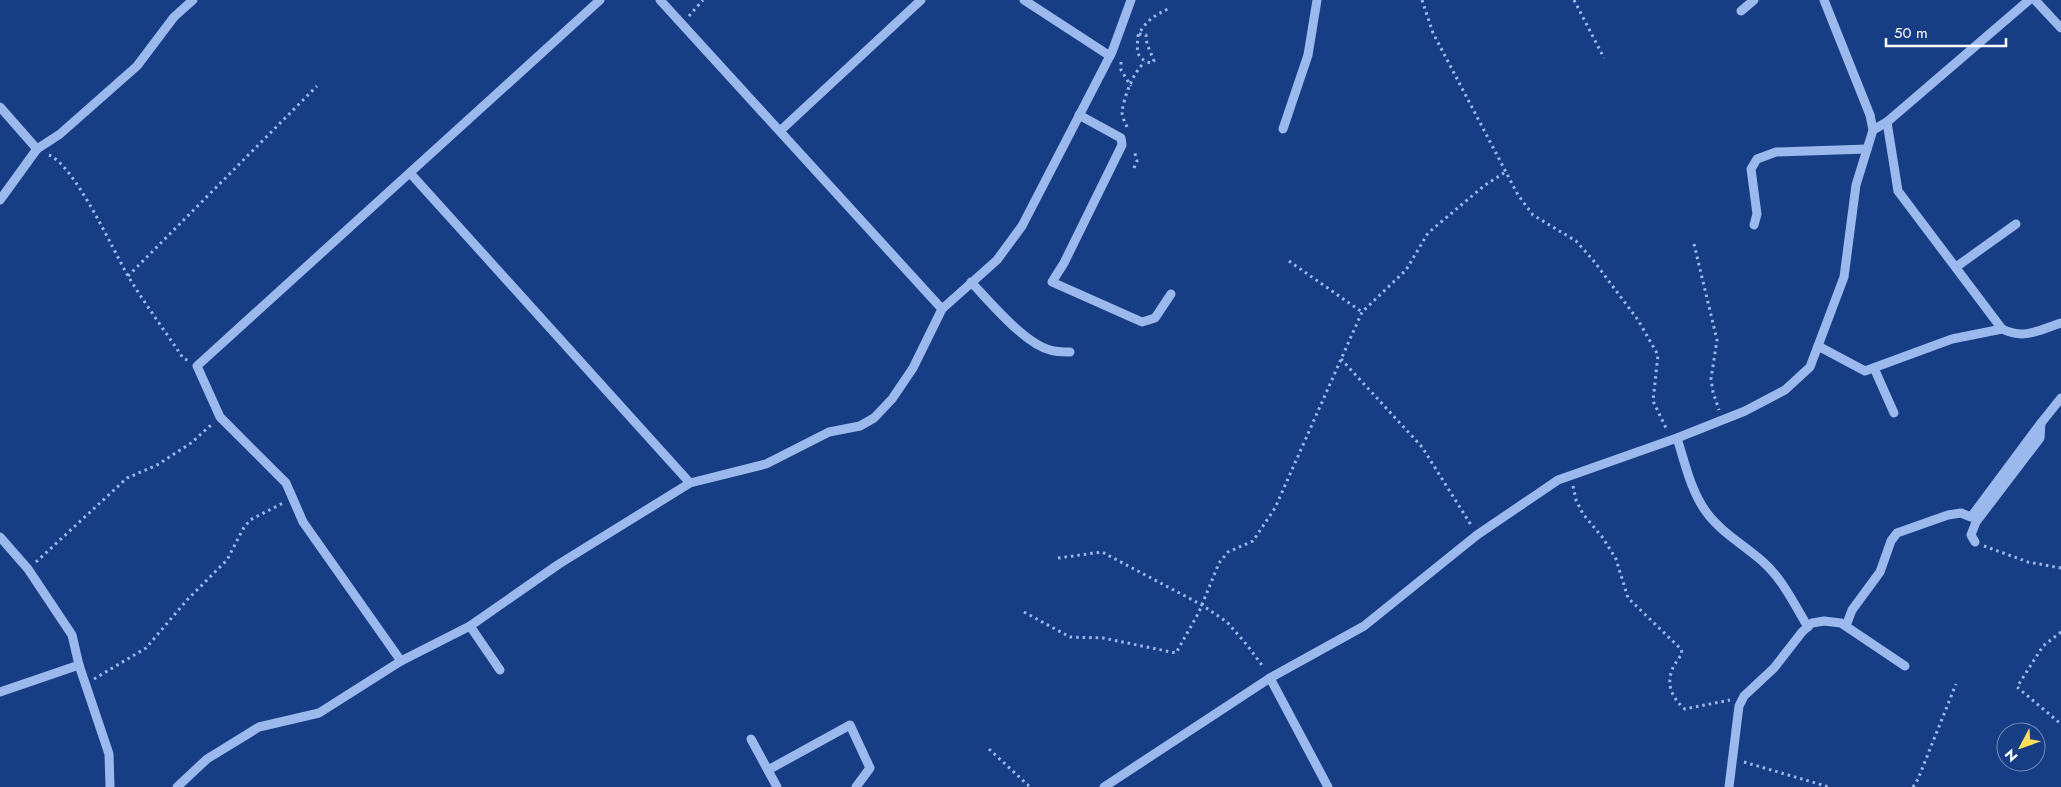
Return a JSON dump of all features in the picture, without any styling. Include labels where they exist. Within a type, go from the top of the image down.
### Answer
[{"type":"street","points":[[0,200],[37,149],[60,134],[136,66],[174,17],[193,0]]},
{"type":"street","points":[[401,661],[303,522],[286,483],[220,417],[197,366],[600,0]]},
{"type":"street","points":[[660,0],[942,309]]},
{"type":"street","points":[[780,131],[921,0]]},
{"type":"street","points":[[1024,0],[1110,56]]},
{"type":"street","points":[[178,787],[207,759],[259,727],[319,713],[401,661],[470,626],[560,564],[690,483],[766,464],[829,432],[860,426],[874,418],[892,399],[913,368],[942,309],[997,260],[1022,226],[1110,56],[1131,0]]},
{"type":"street","points":[[1283,129],[1308,55],[1317,0]]},
{"type":"street","points":[[1741,11],[1754,0]]},
{"type":"street","points":[[1104,787],[1270,678],[1364,626],[1478,535],[1558,480],[1674,439],[1745,410],[1785,390],[1810,367],[1844,277],[1856,185],[1873,130],[1870,115],[1824,0]]},
{"type":"street","points":[[1873,130],[1886,122],[2030,0]]},
{"type":"street","points":[[2035,0],[2061,28]]},
{"type":"street","points":[[0,107],[37,149]]},
{"type":"street","points":[[1079,115],[1121,138],[1122,144],[1064,263],[1052,282],[1142,322],[1155,318],[1171,294]]},
{"type":"street","points":[[1886,122],[1898,191],[2002,329],[2014,334],[2026,334],[2061,323]]},
{"type":"street","points":[[1754,225],[1757,214],[1751,168],[1757,158],[1776,152],[1867,149]]},
{"type":"street","points":[[410,173],[690,483]]},
{"type":"street","points":[[1956,267],[2016,224]]},
{"type":"street","points":[[971,282],[1004,317],[1028,338],[1049,350],[1070,352]]},
{"type":"street","points":[[1818,346],[1865,371],[1952,339],[2002,329]]},
{"type":"street","points":[[1874,368],[1894,413]]},
{"type":"street","points":[[1846,626],[1852,610],[1877,578],[1891,541],[1897,532],[1948,515],[1961,513],[1970,517],[2061,398]]},
{"type":"street","points":[[1974,542],[1971,535],[1976,522],[2040,438],[2041,424]]},
{"type":"street","points":[[1674,439],[1695,491],[1707,513],[1732,537],[1763,561],[1779,579],[1808,627]]},
{"type":"street","points":[[0,537],[28,569],[72,635],[79,665],[109,754],[110,787]]},
{"type":"street","points":[[1729,787],[1739,706],[1743,698],[1774,668],[1812,623],[1824,621],[1841,623],[1905,666]]},
{"type":"street","points":[[470,626],[500,670]]},
{"type":"street","points":[[0,692],[79,665]]},
{"type":"street","points":[[1270,678],[1328,787]]},
{"type":"street","points":[[768,770],[850,725],[870,768],[856,787]]},
{"type":"street","points":[[751,739],[777,787]]},
{"type":"path","points":[[682,24],[703,0]]},
{"type":"path","points":[[1422,0],[1433,33],[1518,195],[1533,215],[1576,242],[1593,260],[1638,320],[1658,355],[1653,401],[1674,439]]},
{"type":"path","points":[[1574,0],[1604,58]]},
{"type":"path","points":[[1139,34],[1146,34],[1147,44],[1154,57],[1154,61],[1150,64],[1145,62],[1136,52],[1139,34],[1144,23],[1156,14],[1170,8]]},
{"type":"path","points":[[1129,133],[1122,114],[1135,77],[1140,66],[1145,62]]},
{"type":"path","points":[[128,276],[317,86]]},
{"type":"path","points":[[1132,142],[1137,161],[1134,168]]},
{"type":"path","points":[[37,149],[55,157],[79,186],[128,276],[184,358],[197,366]]},
{"type":"path","points":[[1024,612],[1070,637],[1103,638],[1176,653],[1202,605],[1219,563],[1228,552],[1253,541],[1275,508],[1362,312],[1406,270],[1428,233],[1485,185],[1507,171]]},
{"type":"path","points":[[1694,244],[1717,340],[1711,379],[1712,392],[1722,420]]},
{"type":"path","points":[[1289,261],[1362,312]]},
{"type":"path","points":[[1341,359],[1422,447],[1478,535]]},
{"type":"path","points":[[28,569],[128,478],[164,461],[190,443],[220,417]]},
{"type":"path","points":[[1571,476],[1579,507],[1603,538],[1616,559],[1628,598],[1681,649],[1679,660],[1672,668],[1669,681],[1672,693],[1678,702],[1685,709],[1743,698]]},
{"type":"path","points":[[85,684],[146,648],[188,600],[227,560],[243,529],[250,520],[292,498]]},
{"type":"path","points":[[1974,542],[2028,562],[2061,568]]},
{"type":"path","points":[[1058,558],[1102,552],[1202,605],[1226,622],[1247,645],[1270,678]]},
{"type":"path","points":[[2061,632],[2043,646],[2017,687],[2061,724]]},
{"type":"path","points":[[1913,787],[1918,779],[1956,684]]},
{"type":"path","points":[[988,749],[1030,787]]},
{"type":"path","points":[[1732,759],[1829,787]]}]
